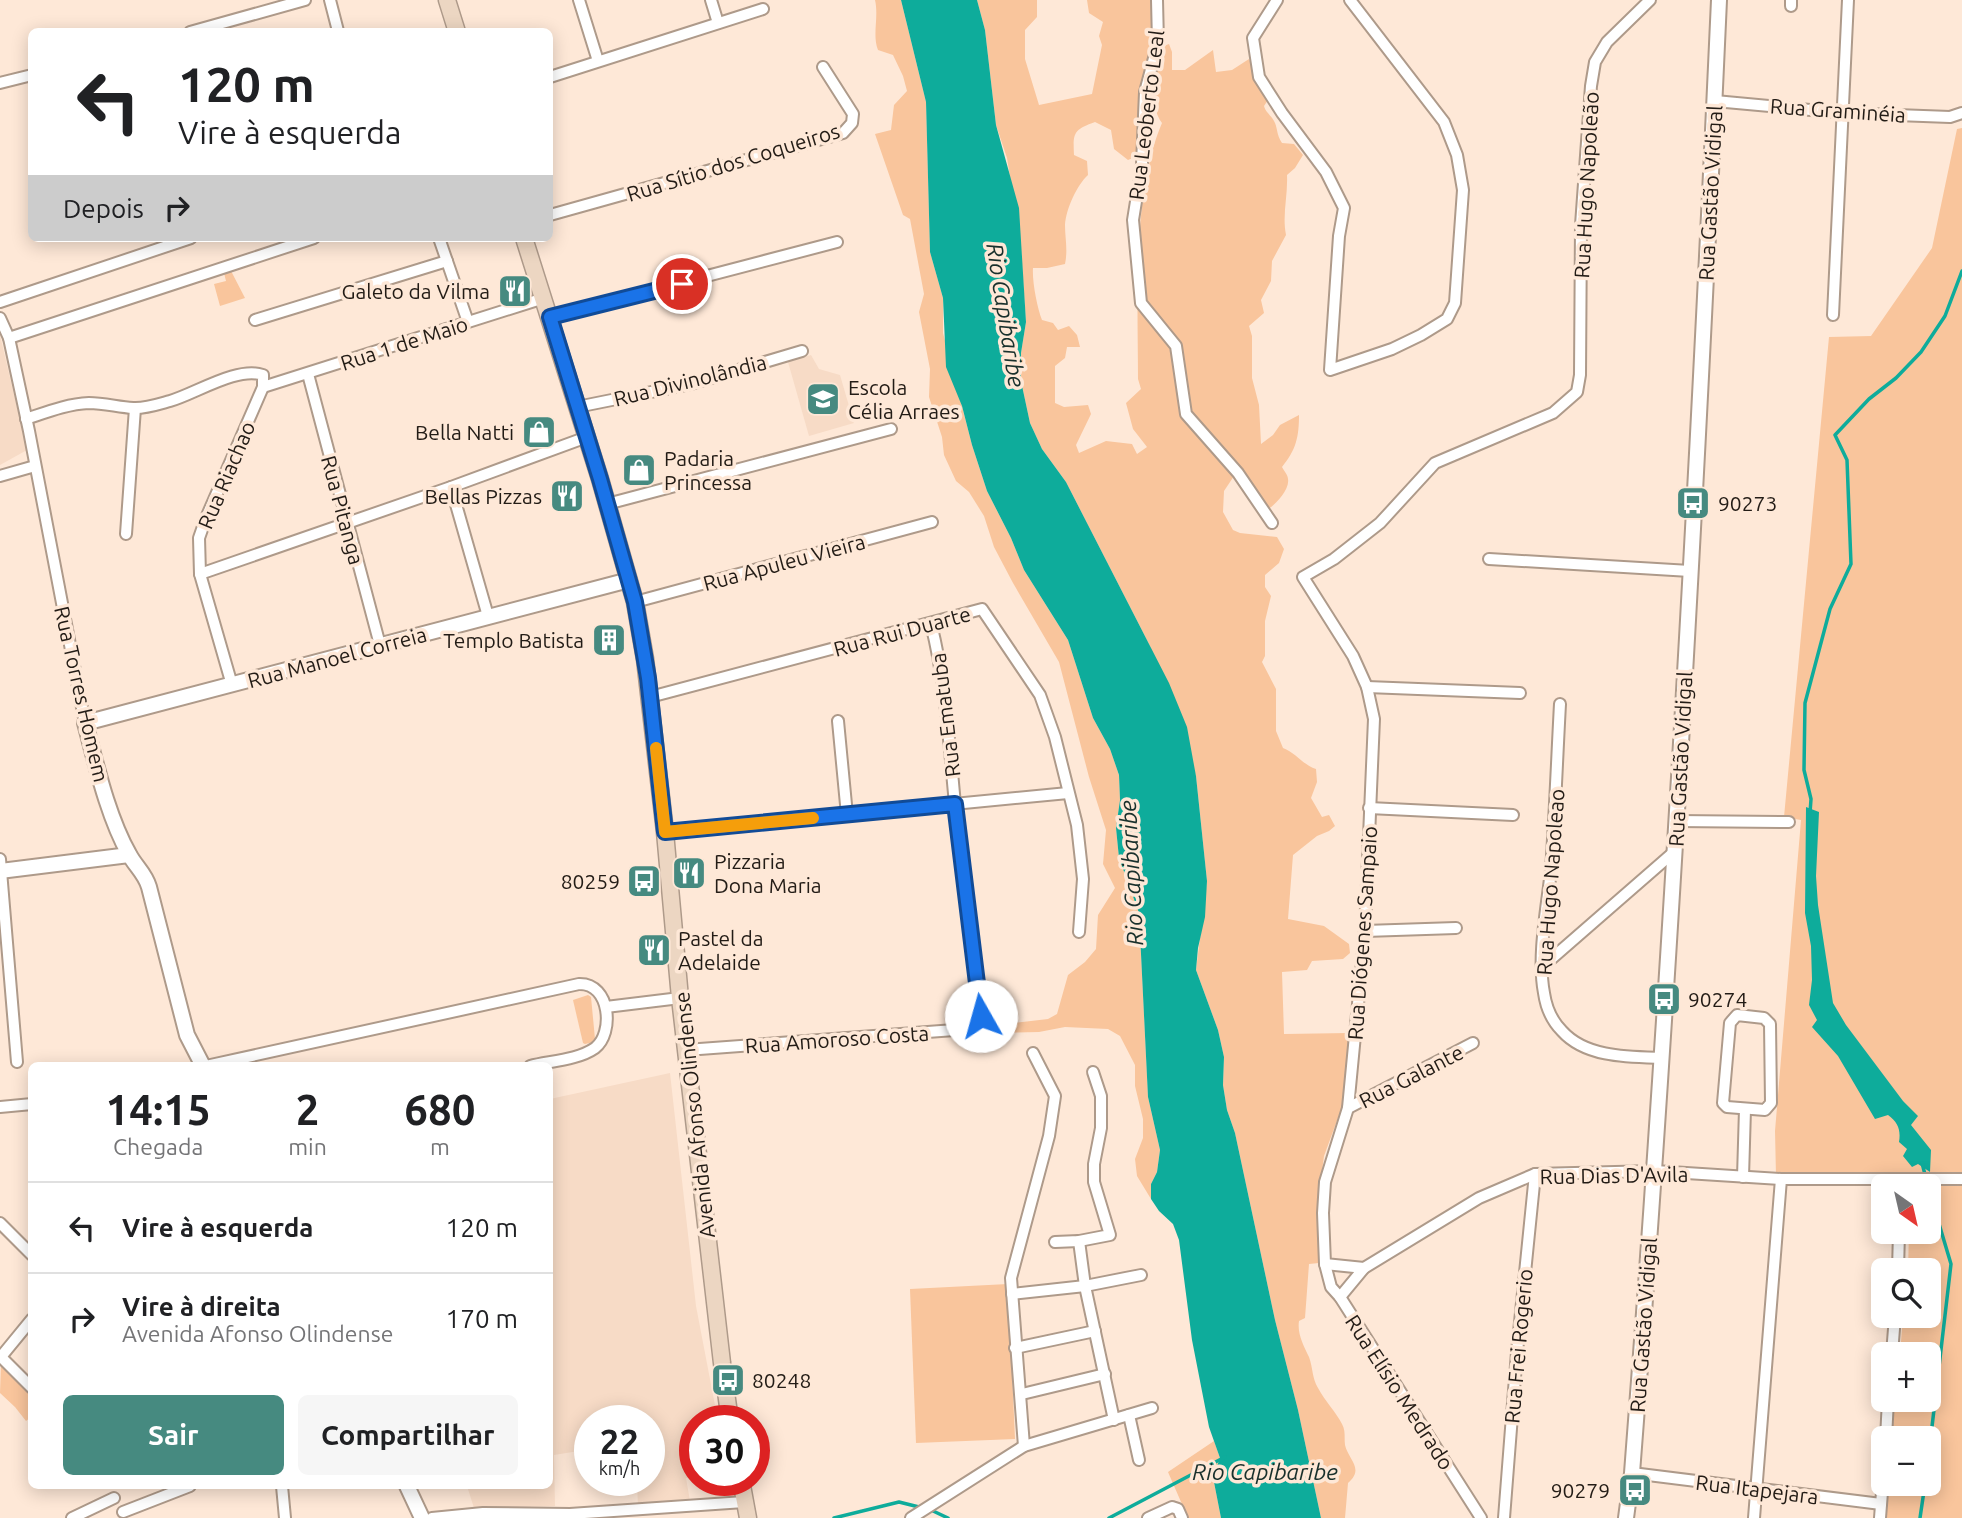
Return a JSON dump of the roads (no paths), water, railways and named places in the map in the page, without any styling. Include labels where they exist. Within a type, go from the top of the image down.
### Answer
[{"type":"main road","points":[[447,0],[456,28]]},
{"type":"main road","name":"Avenida Afonso Olindense","points":[[525,242],[587,437],[635,602],[650,697],[680,998],[728,1405]]},
{"type":"street","points":[[204,28],[305,0]]},
{"type":"street","points":[[330,0],[337,28]]},
{"type":"street","points":[[579,0],[598,61]]},
{"type":"street","points":[[711,0],[718,23]]},
{"type":"street","name":"Rua Leoberto Leal","points":[[1157,0],[1158,43],[1146,92],[1142,164],[1133,220],[1141,303],[1176,346],[1186,414],[1238,473],[1272,523]]},
{"type":"street","points":[[1278,0],[1253,38],[1259,77],[1326,172],[1343,208],[1330,370],[1392,349],[1447,320],[1455,303],[1463,190],[1457,155],[1444,122],[1350,0]]},
{"type":"street","name":"Rua Hugo Napoleão","points":[[1303,577],[1334,559],[1370,531],[1435,463],[1553,413],[1577,392],[1580,375],[1581,225],[1595,62],[1607,42],[1650,0]]},
{"type":"street","name":"Rua Gastão Vidigal","points":[[1626,1518],[1632,1473],[1663,1058],[1719,0]]},
{"type":"street","points":[[1833,315],[1848,0]]},
{"type":"street","points":[[553,76],[764,9]]},
{"type":"street","name":"Rua Sítio dos Coqueiros","points":[[553,214],[843,133],[852,123],[853,114],[823,66]]},
{"type":"street","points":[[0,83],[28,76]]},
{"type":"street","name":"Rua Graminéia","points":[[1715,101],[1843,113],[1950,117],[1962,114]]},
{"type":"street","points":[[0,302],[179,242]]},
{"type":"street","points":[[9,338],[302,242]]},
{"type":"street","points":[[440,242],[468,322]]},
{"type":"street","points":[[550,317],[837,242]]},
{"type":"street","points":[[255,320],[447,261]]},
{"type":"street","name":"Rua 1 de Maio","points":[[263,387],[544,298]]},
{"type":"street","name":"Rua Torres Homem","points":[[0,318],[9,338],[28,425],[85,723],[103,791],[129,855],[146,876],[187,1035],[202,1062]]},
{"type":"street","name":"Rua Divinolândia","points":[[577,407],[691,384],[802,351]]},
{"type":"street","points":[[28,425],[66,406],[102,403],[135,408],[167,402],[249,373],[263,375],[263,387]]},
{"type":"street","name":"Rua Pitanga","points":[[308,374],[380,645]]},
{"type":"street","name":"Rua Riachao","points":[[232,685],[200,574],[199,538],[263,387]]},
{"type":"street","points":[[126,534],[135,408]]},
{"type":"street","points":[[607,504],[891,429]]},
{"type":"street","points":[[200,574],[587,437]]},
{"type":"street","points":[[0,476],[35,466]]},
{"type":"street","points":[[452,487],[488,616]]},
{"type":"street","name":"Rua Apuleu Vieira","points":[[635,602],[932,522]]},
{"type":"street","points":[[1489,559],[1690,571]]},
{"type":"street","name":"Rua Diógenes Sampaio","points":[[1303,577],[1353,656],[1367,687],[1374,719],[1365,931],[1348,1108],[1325,1182],[1325,1264]]},
{"type":"street","name":"Rua Manoel Correia","points":[[85,723],[629,580]]},
{"type":"street","name":"Rua Rui Duarte","points":[[650,697],[982,609],[1040,695],[1055,737],[1076,825],[1083,879],[1079,932]]},
{"type":"street","name":"Rua Ematuba","points":[[931,624],[941,661],[948,713],[955,804],[981,1016]]},
{"type":"street","points":[[1367,687],[1520,693]]},
{"type":"street","name":"Rua Hugo Napoleao","points":[[1560,704],[1542,967],[1544,992],[1550,1014],[1555,1024],[1572,1041],[1596,1051],[1663,1058]]},
{"type":"street","points":[[838,721],[847,815]]},
{"type":"street","points":[[665,832],[1068,793]]},
{"type":"street","points":[[1369,808],[1513,815]]},
{"type":"street","points":[[1676,821],[1789,822]]},
{"type":"street","points":[[1542,967],[1674,852]]},
{"type":"street","points":[[0,871],[129,855]]},
{"type":"street","points":[[0,859],[17,1062]]},
{"type":"street","points":[[1365,931],[1456,928]]},
{"type":"street","points":[[222,1062],[588,984],[596,989],[606,1007],[604,1035],[600,1043],[585,1054],[548,1062]]},
{"type":"street","points":[[606,1007],[680,998]]},
{"type":"street","name":"Rua Amoroso Costa","points":[[686,1050],[968,1029],[977,1024],[981,1016]]},
{"type":"street","points":[[1737,1016],[1764,1018],[1769,1021],[1771,1028],[1771,1104],[1765,1110],[1745,1109],[1727,1107],[1723,1103],[1730,1023],[1737,1016]]},
{"type":"street","name":"Rua Galante","points":[[1348,1108],[1473,1043]]},
{"type":"street","points":[[1024,1446],[1012,1278],[1041,1168],[1055,1096],[1033,1053]]},
{"type":"street","points":[[1055,1242],[1110,1235],[1094,1182],[1101,1096],[1093,1072]]},
{"type":"street","points":[[0,1108],[28,1104]]},
{"type":"street","points":[[1743,1177],[1745,1109]]},
{"type":"street","name":"Rua Dias D'Avila","points":[[1340,1297],[1364,1268],[1479,1198],[1535,1174],[1655,1171],[1871,1182]]},
{"type":"street","name":"Rua Frei Rogerio","points":[[1504,1518],[1535,1174]]},
{"type":"street","points":[[1754,1518],[1781,1179]]},
{"type":"street","name":"Rua Dias D'Avila","points":[[1941,1180],[1962,1179]]},
{"type":"street","points":[[0,1223],[28,1251]]},
{"type":"street","points":[[1079,1241],[1085,1286],[1114,1420]]},
{"type":"street","points":[[1325,1264],[1364,1268]]},
{"type":"street","name":"Rua Elísio Medrado","points":[[1325,1264],[1331,1287],[1340,1297],[1481,1518]]},
{"type":"street","points":[[1012,1294],[1085,1286],[1141,1275]]},
{"type":"street","points":[[28,1324],[1,1357],[28,1384]]},
{"type":"street","points":[[1015,1348],[1095,1331]]},
{"type":"street","points":[[1022,1394],[1105,1374]]},
{"type":"street","points":[[911,1518],[1024,1446],[1152,1408]]},
{"type":"street","points":[[1129,1415],[1139,1460]]},
{"type":"street","name":"Rua Itapejara","points":[[1632,1473],[1881,1504]]},
{"type":"street","points":[[109,1489],[123,1515],[183,1489]]},
{"type":"street","points":[[282,1489],[285,1518]]},
{"type":"street","points":[[408,1489],[422,1518]]},
{"type":"street","points":[[1880,1518],[1882,1496]]},
{"type":"street","points":[[72,1518],[114,1498]]},
{"type":"street","points":[[1148,1518],[1175,1507],[1182,1518]]},
{"type":"street","points":[[432,1518],[483,1513],[746,1510]]},
{"type":"water","name":"Rio Capibaribe","points":[[901,0],[977,0],[985,30],[996,125],[1019,208],[1026,322],[1021,353],[1021,381],[1030,423],[1042,449],[1066,482],[1169,683],[1187,727],[1196,776],[1207,881],[1205,917],[1196,970],[1218,1030],[1224,1057],[1223,1085],[1227,1110],[1235,1133],[1321,1518],[1221,1518],[1213,1477],[1220,1458],[1209,1427],[1192,1340],[1179,1240],[1173,1224],[1151,1199],[1151,1184],[1157,1172],[1160,1150],[1148,1097],[1139,913],[1119,858],[1116,828],[1120,800],[1119,775],[1110,749],[1093,718],[1068,640],[1024,570],[987,491],[962,406],[946,367],[943,298],[930,252],[926,102]]},
{"type":"water","points":[[1806,807],[1819,812],[1816,876],[1818,905],[1833,1003],[1846,1025],[1903,1101],[1918,1116],[1911,1125],[1931,1150],[1930,1172],[1918,1164],[1912,1167],[1903,1156],[1907,1149],[1899,1142],[1899,1130],[1894,1120],[1888,1115],[1875,1119],[1838,1056],[1812,1027],[1817,1020],[1809,1005],[1812,980],[1811,946],[1805,913]]},
{"type":"waterway","points":[[1810,813],[1811,799],[1804,770],[1805,703],[1830,609],[1851,564],[1847,460],[1835,435],[1869,399],[1896,378],[1921,352],[1945,316],[1962,271]]},
{"type":"waterway","points":[[1922,1163],[1925,1174]]},
{"type":"waterway","points":[[1932,1426],[1951,1264],[1941,1231]]},
{"type":"waterway","points":[[1109,1518],[1225,1457]]},
{"type":"waterway","points":[[1920,1518],[1923,1496]]},
{"type":"waterway","points":[[834,1518],[899,1502],[923,1508]]},
{"type":"waterway","points":[[931,1510],[948,1518]]},
{"type":"place","name":"Galeto da Vilma","points":[[515,291]]},
{"type":"place","name":"Escola Célia Arraes","points":[[823,399]]},
{"type":"place","name":"Bella Natti","points":[[539,432]]},
{"type":"place","name":"Padaria Princessa","points":[[639,470]]},
{"type":"place","name":"Bellas Pizzas","points":[[567,496]]},
{"type":"place","name":"90273","points":[[1693,503]]},
{"type":"place","name":"Templo Batista","points":[[609,640]]},
{"type":"place","name":"Pizzaria Dona Maria","points":[[689,873]]},
{"type":"place","name":"80259","points":[[644,881]]},
{"type":"place","name":"Pastel da Adelaide","points":[[654,950]]},
{"type":"place","name":"90274","points":[[1664,999]]},
{"type":"place","name":"80248","points":[[728,1380]]},
{"type":"place","name":"90279","points":[[1635,1490]]}]
